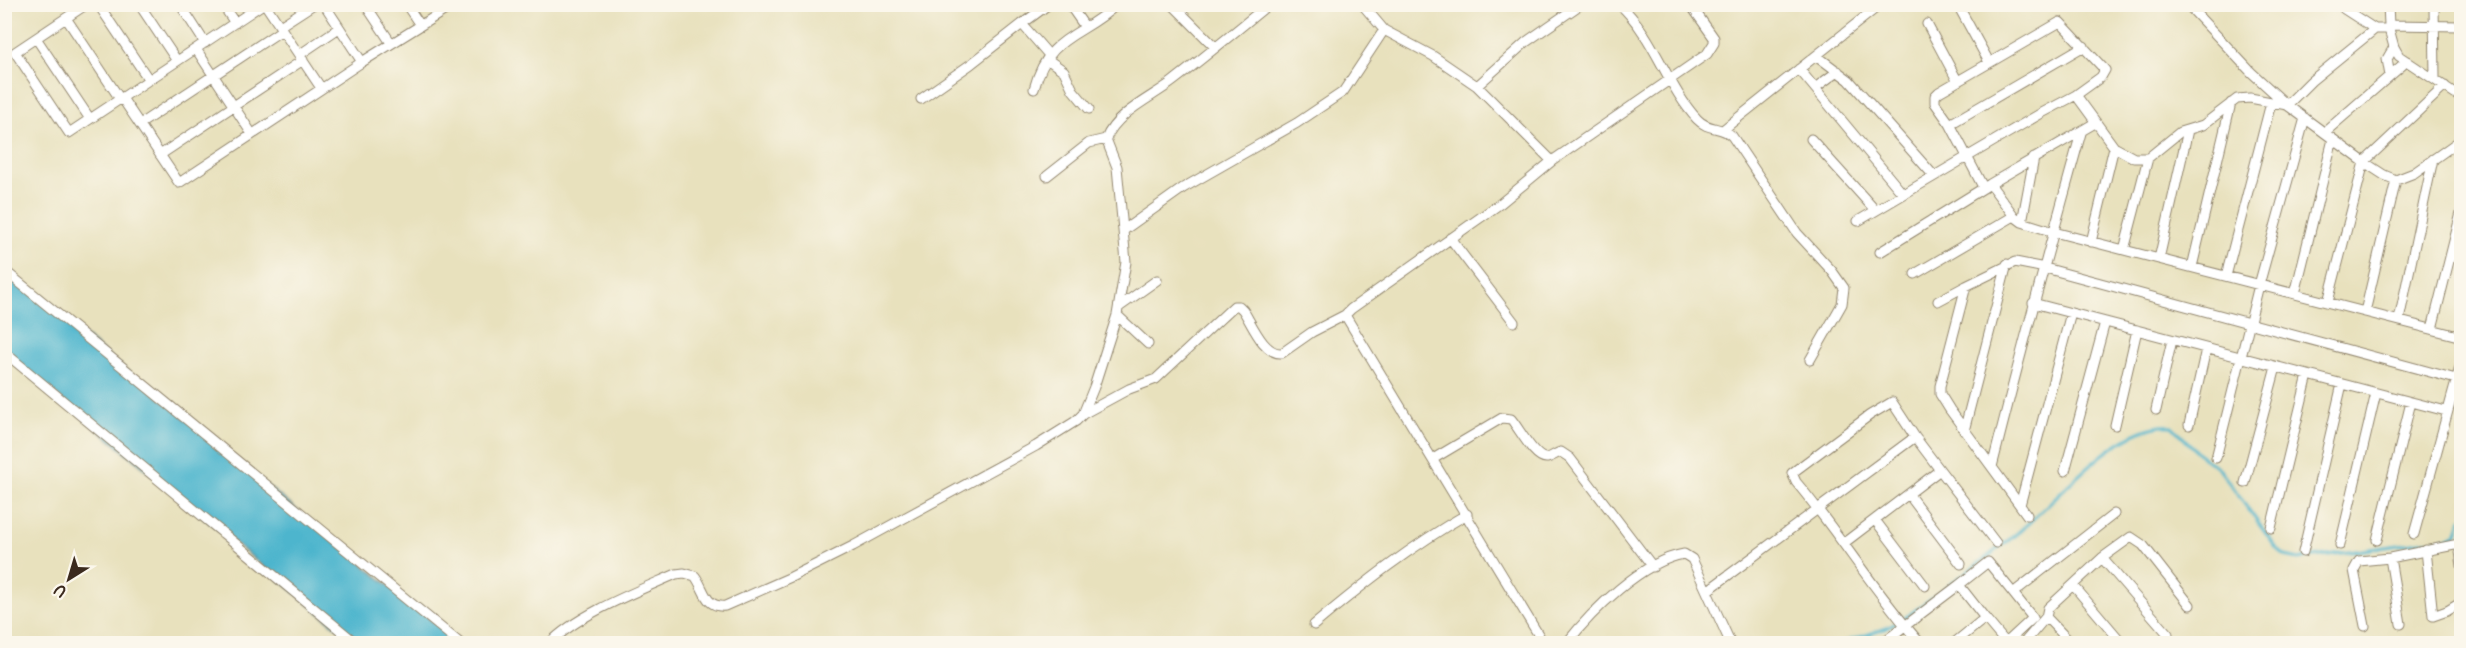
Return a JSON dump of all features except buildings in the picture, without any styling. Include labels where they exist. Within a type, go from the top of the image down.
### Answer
[{"type":"street","points":[[87,4],[15,52],[69,133],[264,4],[321,88]]},
{"type":"street","points":[[98,4],[149,80]]},
{"type":"street","points":[[139,4],[177,61]]},
{"type":"street","points":[[180,4],[205,43]]},
{"type":"street","points":[[222,4],[235,23]]},
{"type":"street","points":[[140,124],[213,76],[314,4]]},
{"type":"street","points":[[324,4],[362,62]]},
{"type":"street","points":[[365,4],[391,43]]},
{"type":"street","points":[[406,4],[420,25]]},
{"type":"street","points":[[921,99],[1049,4]]},
{"type":"street","points":[[1069,4],[1085,27]]},
{"type":"street","points":[[1034,89],[1048,57],[1065,39],[1107,14],[1117,4]]},
{"type":"street","points":[[1172,4],[1215,47]]},
{"type":"street","points":[[1251,4],[1257,14]]},
{"type":"street","points":[[1083,414],[1118,311],[1126,262],[1118,167],[1107,139],[1114,125],[1269,4]]},
{"type":"street","points":[[1362,4],[1384,30],[1433,56],[1477,86],[1552,161]]},
{"type":"street","points":[[1477,86],[1526,42],[1581,4]]},
{"type":"street","points":[[549,644],[565,630],[608,605],[676,574],[684,573],[695,576],[710,603],[715,606],[725,606],[791,578],[1036,446],[1076,421],[1083,414],[1130,389],[1156,379],[1234,306],[1239,306],[1243,310],[1269,349],[1282,353],[1312,332],[1346,315],[1502,202],[1552,161],[1707,54],[1714,43],[1714,38],[1690,4]]},
{"type":"street","points":[[1623,6],[1698,120],[1709,128],[1724,129],[1881,4]]},
{"type":"street","points":[[2187,4],[2287,105],[2384,175],[2396,180],[2415,173],[2462,139]]},
{"type":"street","points":[[2388,4],[2389,27],[2399,56],[2462,98]]},
{"type":"street","points":[[2434,4],[2435,78]]},
{"type":"street","points":[[66,18],[179,183],[321,88],[451,6]]},
{"type":"street","points":[[2342,6],[2375,29]]},
{"type":"street","points":[[1960,9],[1989,62]]},
{"type":"street","points":[[1858,221],[1966,157],[2076,95],[2105,73],[2084,46],[2060,22],[1957,80],[1935,96],[1935,103],[1950,124],[1966,157],[1987,186],[2018,219],[2091,242],[2462,337]]},
{"type":"street","points":[[1022,24],[1048,57],[1064,71],[1073,90],[1089,108]]},
{"type":"street","points":[[1927,24],[1957,80]]},
{"type":"street","points":[[2287,105],[2312,81],[2375,29],[2462,26]]},
{"type":"street","points":[[160,155],[234,106],[339,28]]},
{"type":"street","points":[[1124,230],[1183,188],[1297,123],[1343,92],[1384,30]]},
{"type":"street","points":[[36,38],[90,119]]},
{"type":"street","points":[[1950,124],[2084,46]]},
{"type":"street","points":[[2390,76],[2387,59],[2394,47]]},
{"type":"street","points":[[195,49],[252,134]]},
{"type":"street","points":[[1817,56],[1849,80],[1934,176]]},
{"type":"street","points":[[2325,132],[2407,61]]},
{"type":"street","points":[[1799,69],[1903,194]]},
{"type":"street","points":[[1815,88],[1838,71]]},
{"type":"street","points":[[2250,98],[2263,82]]},
{"type":"street","points":[[2328,303],[2364,162],[2445,86]]},
{"type":"street","points":[[2076,95],[2114,147],[2134,158],[2148,158]]},
{"type":"street","points":[[2124,250],[2148,158],[2175,135],[2203,124],[2237,99],[2250,98],[2287,105]]},
{"type":"street","points":[[2192,267],[2231,103]]},
{"type":"street","points":[[2226,276],[2271,103]]},
{"type":"street","points":[[2216,458],[2249,322],[2305,118]]},
{"type":"street","points":[[1880,252],[2095,123]]},
{"type":"street","points":[[1724,129],[1743,151],[1797,233],[1832,271],[1844,288],[1842,304],[1810,360]]},
{"type":"street","points":[[2159,259],[2188,130]]},
{"type":"street","points":[[1992,467],[2033,303],[2045,268],[2081,133]]},
{"type":"street","points":[[1047,176],[1089,143],[1107,139]]},
{"type":"street","points":[[1811,139],[1875,210]]},
{"type":"street","points":[[2295,294],[2332,139]]},
{"type":"street","points":[[2091,242],[2114,147]]},
{"type":"street","points":[[1915,274],[2018,219],[2034,158]]},
{"type":"street","points":[[2399,320],[2433,159]]},
{"type":"street","points":[[2365,312],[2396,180]]},
{"type":"street","points":[[2432,329],[2462,209]]},
{"type":"street","points":[[1450,238],[1514,322]]},
{"type":"street","points":[[1938,301],[2007,264],[2015,262],[2249,322],[2456,379]]},
{"type":"street","points":[[1964,431],[2007,264]]},
{"type":"street","points":[[4,270],[461,644]]},
{"type":"street","points":[[1118,311],[1157,280]]},
{"type":"street","points":[[1966,286],[1940,386],[1940,394],[1964,431],[2027,515]]},
{"type":"street","points":[[2033,303],[2446,411]]},
{"type":"street","points":[[1118,311],[1148,344]]},
{"type":"street","points":[[2020,504],[2071,313]]},
{"type":"street","points":[[1346,315],[1544,644]]},
{"type":"street","points":[[2065,471],[2104,322]]},
{"type":"street","points":[[2115,425],[2137,330]]},
{"type":"street","points":[[2156,410],[2172,340]]},
{"type":"street","points":[[2189,425],[2206,349]]},
{"type":"street","points":[[4,351],[357,644]]},
{"type":"street","points":[[2414,534],[2446,411],[2462,360]]},
{"type":"street","points":[[2245,483],[2276,367]]},
{"type":"street","points":[[2271,528],[2308,375]]},
{"type":"street","points":[[2303,552],[2342,384]]},
{"type":"street","points":[[2340,545],[2376,393]]},
{"type":"street","points":[[1921,644],[1796,482],[1792,473],[1892,402],[1940,471],[1996,543]]},
{"type":"street","points":[[2377,540],[2411,402]]},
{"type":"street","points":[[1433,459],[1502,418],[1511,419],[1533,450],[1542,457],[1550,457],[1561,452],[1570,458],[1653,567]]},
{"type":"street","points":[[1707,591],[1817,507],[1915,437]]},
{"type":"street","points":[[1844,543],[1940,471]]},
{"type":"street","points":[[1909,495],[1961,564]]},
{"type":"street","points":[[1314,625],[1369,578],[1427,537],[1467,514]]},
{"type":"street","points":[[2013,593],[2114,514]]},
{"type":"street","points":[[1875,520],[1925,586]]},
{"type":"street","points":[[2023,644],[2046,616],[2050,605],[2102,558],[2131,537],[2137,540],[2190,605]]},
{"type":"street","points":[[2365,627],[2354,570],[2359,561],[2390,558],[2460,543],[2462,566]]},
{"type":"street","points":[[2426,550],[2433,616],[2462,602]]},
{"type":"street","points":[[1566,644],[1600,605],[1617,590],[1653,567],[1684,554],[1692,559],[1731,644]]},
{"type":"street","points":[[2102,558],[2168,634]]},
{"type":"street","points":[[2390,558],[2401,624]]},
{"type":"street","points":[[1881,644],[1902,622],[1959,585],[1988,562],[2033,618],[2006,643],[1959,585]]},
{"type":"street","points":[[2073,585],[2123,644]]},
{"type":"street","points":[[2046,616],[2072,644]]},
{"type":"street","points":[[1953,644],[1985,618]]},
{"type":"water","points":[[4,270],[459,643],[356,643],[5,353]]},
{"type":"waterway","points":[[1840,644],[1887,628],[1906,617],[2015,535],[2109,450],[2130,436],[2151,428],[2172,426],[2204,459],[2217,466],[2277,549],[2285,556],[2299,559],[2449,538],[2456,535],[2462,518]]}]
